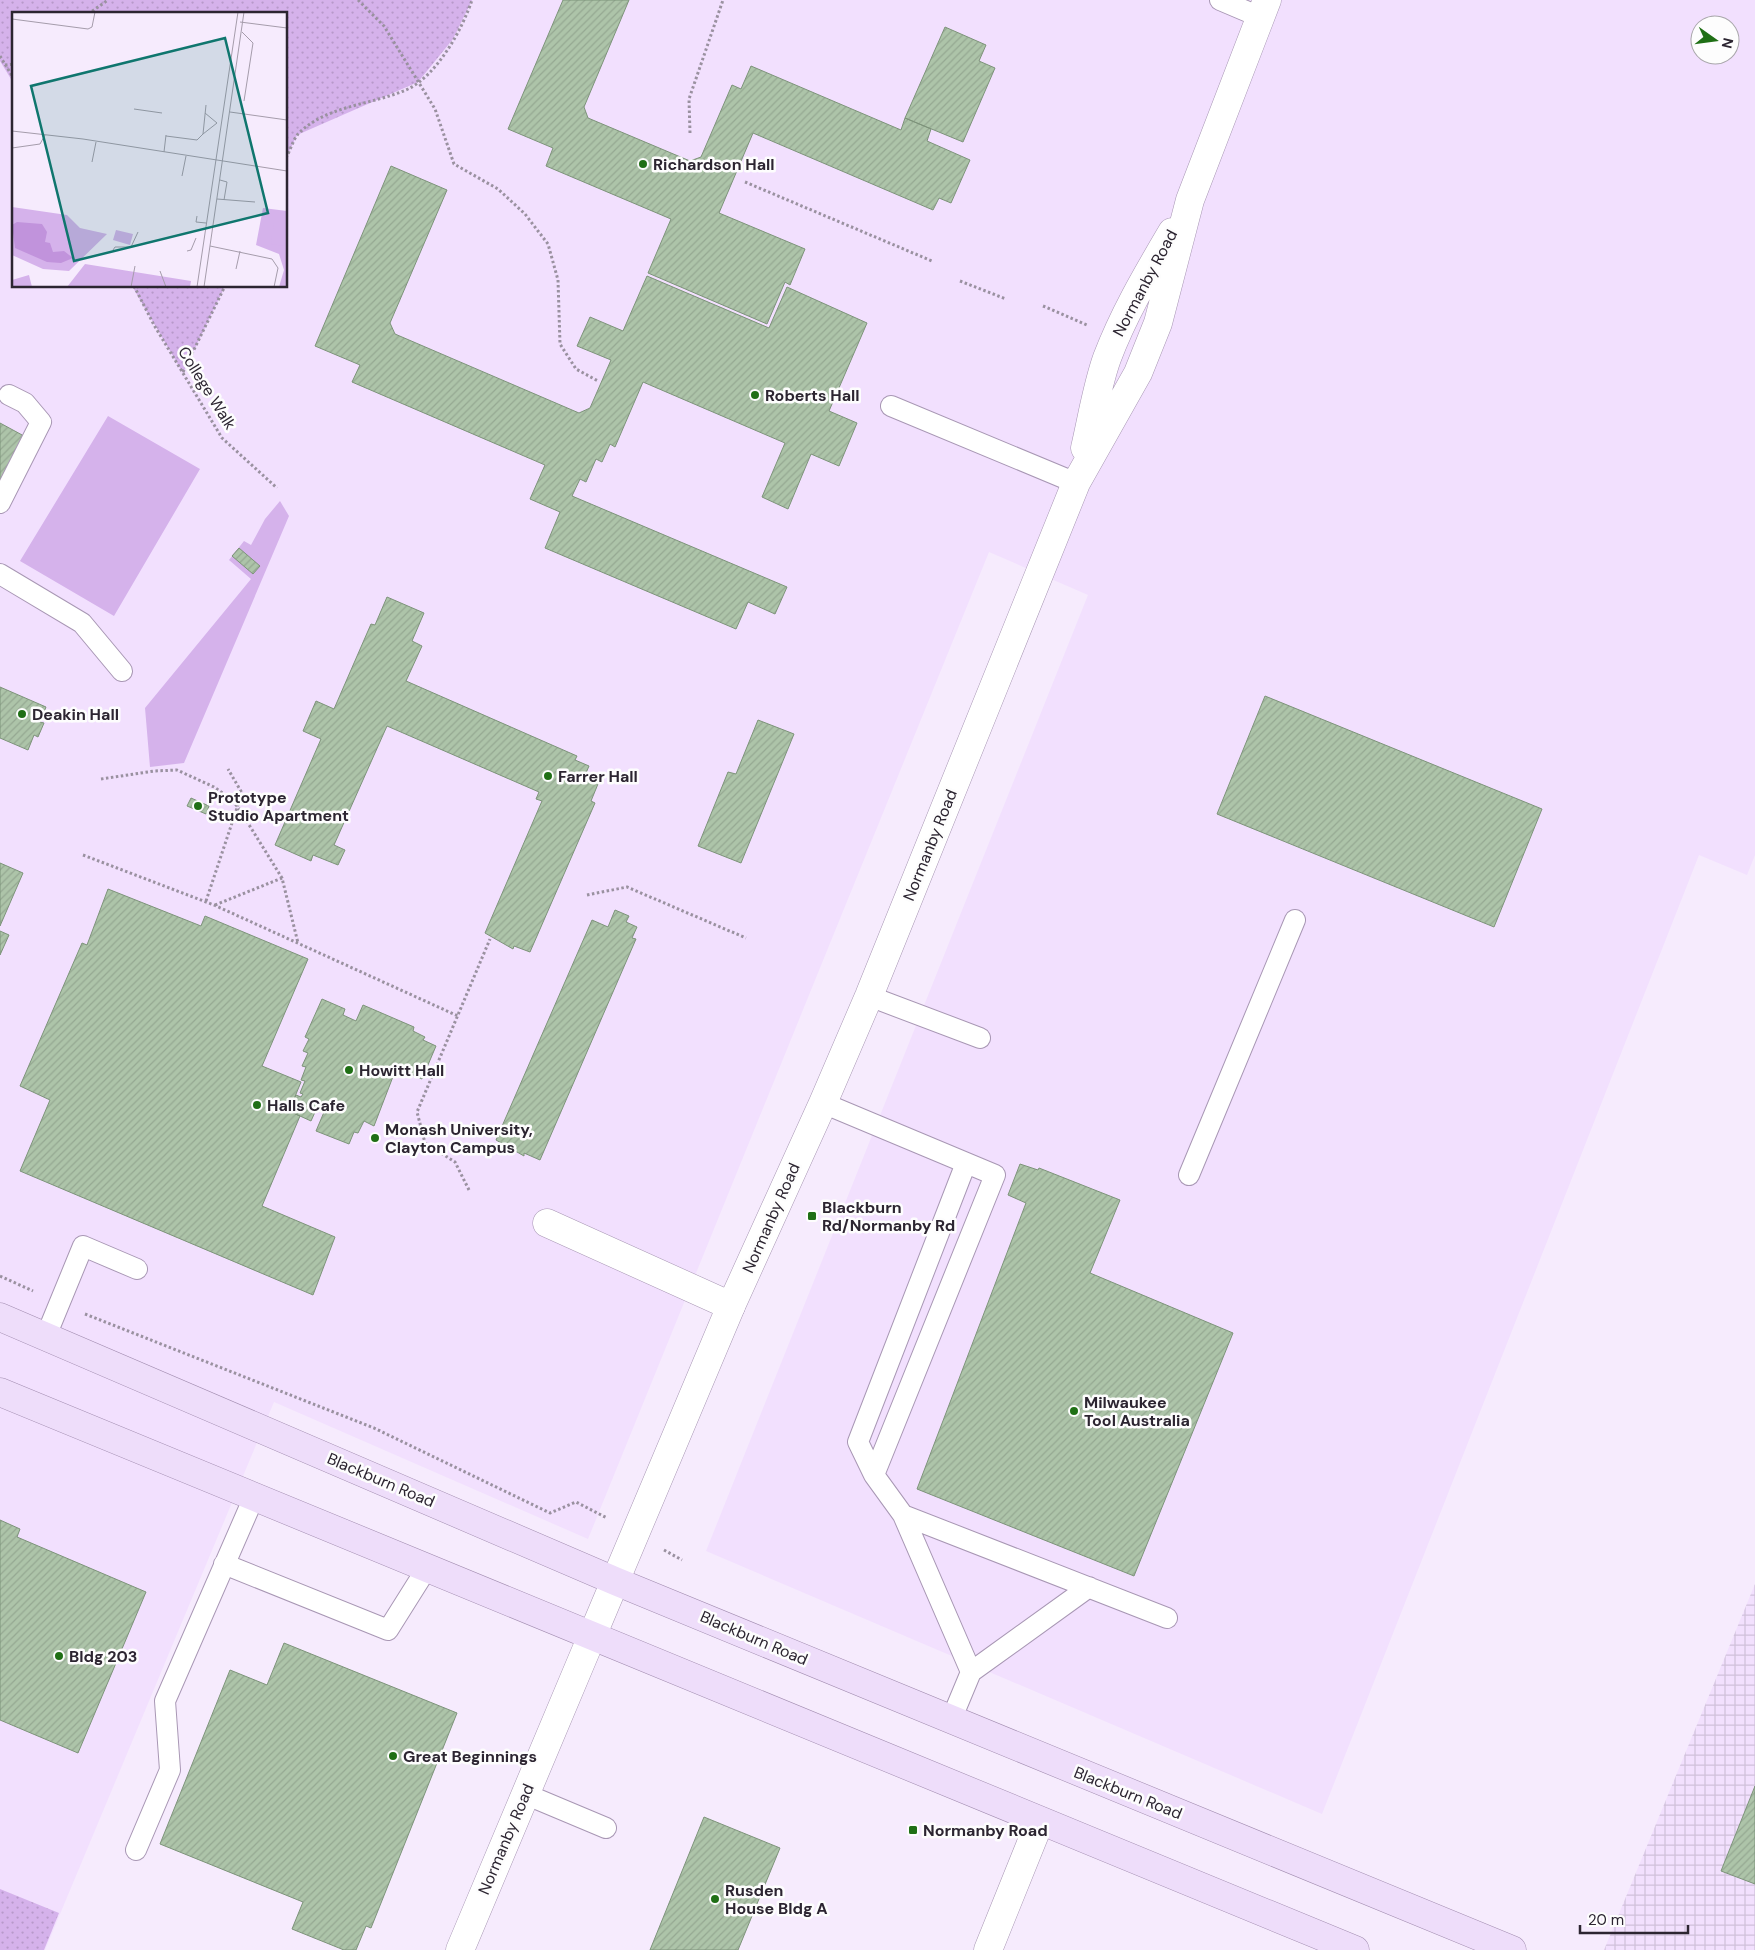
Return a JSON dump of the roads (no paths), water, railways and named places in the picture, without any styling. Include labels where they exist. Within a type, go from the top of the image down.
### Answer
[{"type":"main road","name":"Blackburn Road","points":[[0,1317],[615,1581],[1512,1950]]},
{"type":"main road","points":[[0,1392],[1355,1950]]},
{"type":"street","name":"Normanby Road","points":[[460,1950],[731,1306],[869,996],[1076,483],[1110,352],[1127,310],[1190,200],[1264,8]]},
{"type":"street","points":[[547,1223],[731,1306]]},
{"type":"street","points":[[988,1950],[1040,1821]]},
{"type":"lane","points":[[1220,0],[1264,8]]},
{"type":"lane","points":[[0,503],[41,422],[26,403],[9,395]]},
{"type":"lane","points":[[891,406],[1076,483]]},
{"type":"lane","points":[[0,574],[82,623],[122,671]]},
{"type":"lane","points":[[1189,1175],[1295,920]]},
{"type":"lane","points":[[869,996],[980,1038]]},
{"type":"lane","points":[[823,1103],[995,1175],[874,1475]]},
{"type":"lane","points":[[966,1163],[858,1442],[874,1475],[903,1515],[970,1672]]},
{"type":"lane","points":[[46,1336],[83,1246],[137,1268]]},
{"type":"lane","points":[[136,1850],[170,1770],[165,1701],[254,1496]]},
{"type":"lane","points":[[903,1515],[1167,1618]]},
{"type":"lane","points":[[224,1564],[388,1630],[428,1568]]},
{"type":"lane","points":[[951,1720],[970,1672],[1089,1587]]},
{"type":"lane","points":[[525,1794],[606,1828]]},
{"type":"place","name":"Richardson Hall","points":[[643,164]]},
{"type":"place","name":"Roberts Hall","points":[[755,395]]},
{"type":"place","name":"Deakin Hall","points":[[22,714]]},
{"type":"place","name":"Farrer Hall","points":[[548,776]]},
{"type":"place","name":"Prototype Studio Apartment","points":[[198,806]]},
{"type":"place","name":"Howitt Hall","points":[[349,1070]]},
{"type":"place","name":"Halls Cafe","points":[[257,1105]]},
{"type":"place","name":"Monash University, Clayton Campus","points":[[375,1138]]},
{"type":"place","name":"Blackburn Rd/Normanby Rd","points":[[812,1216]]},
{"type":"place","name":"Milwaukee Tool Australia","points":[[1074,1411]]},
{"type":"place","name":"Bldg 203","points":[[59,1656]]},
{"type":"place","name":"Great Beginnings","points":[[393,1756]]},
{"type":"place","name":"Normanby Road","points":[[913,1830]]},
{"type":"place","name":"Rusden House Bldg A","points":[[715,1899]]}]
